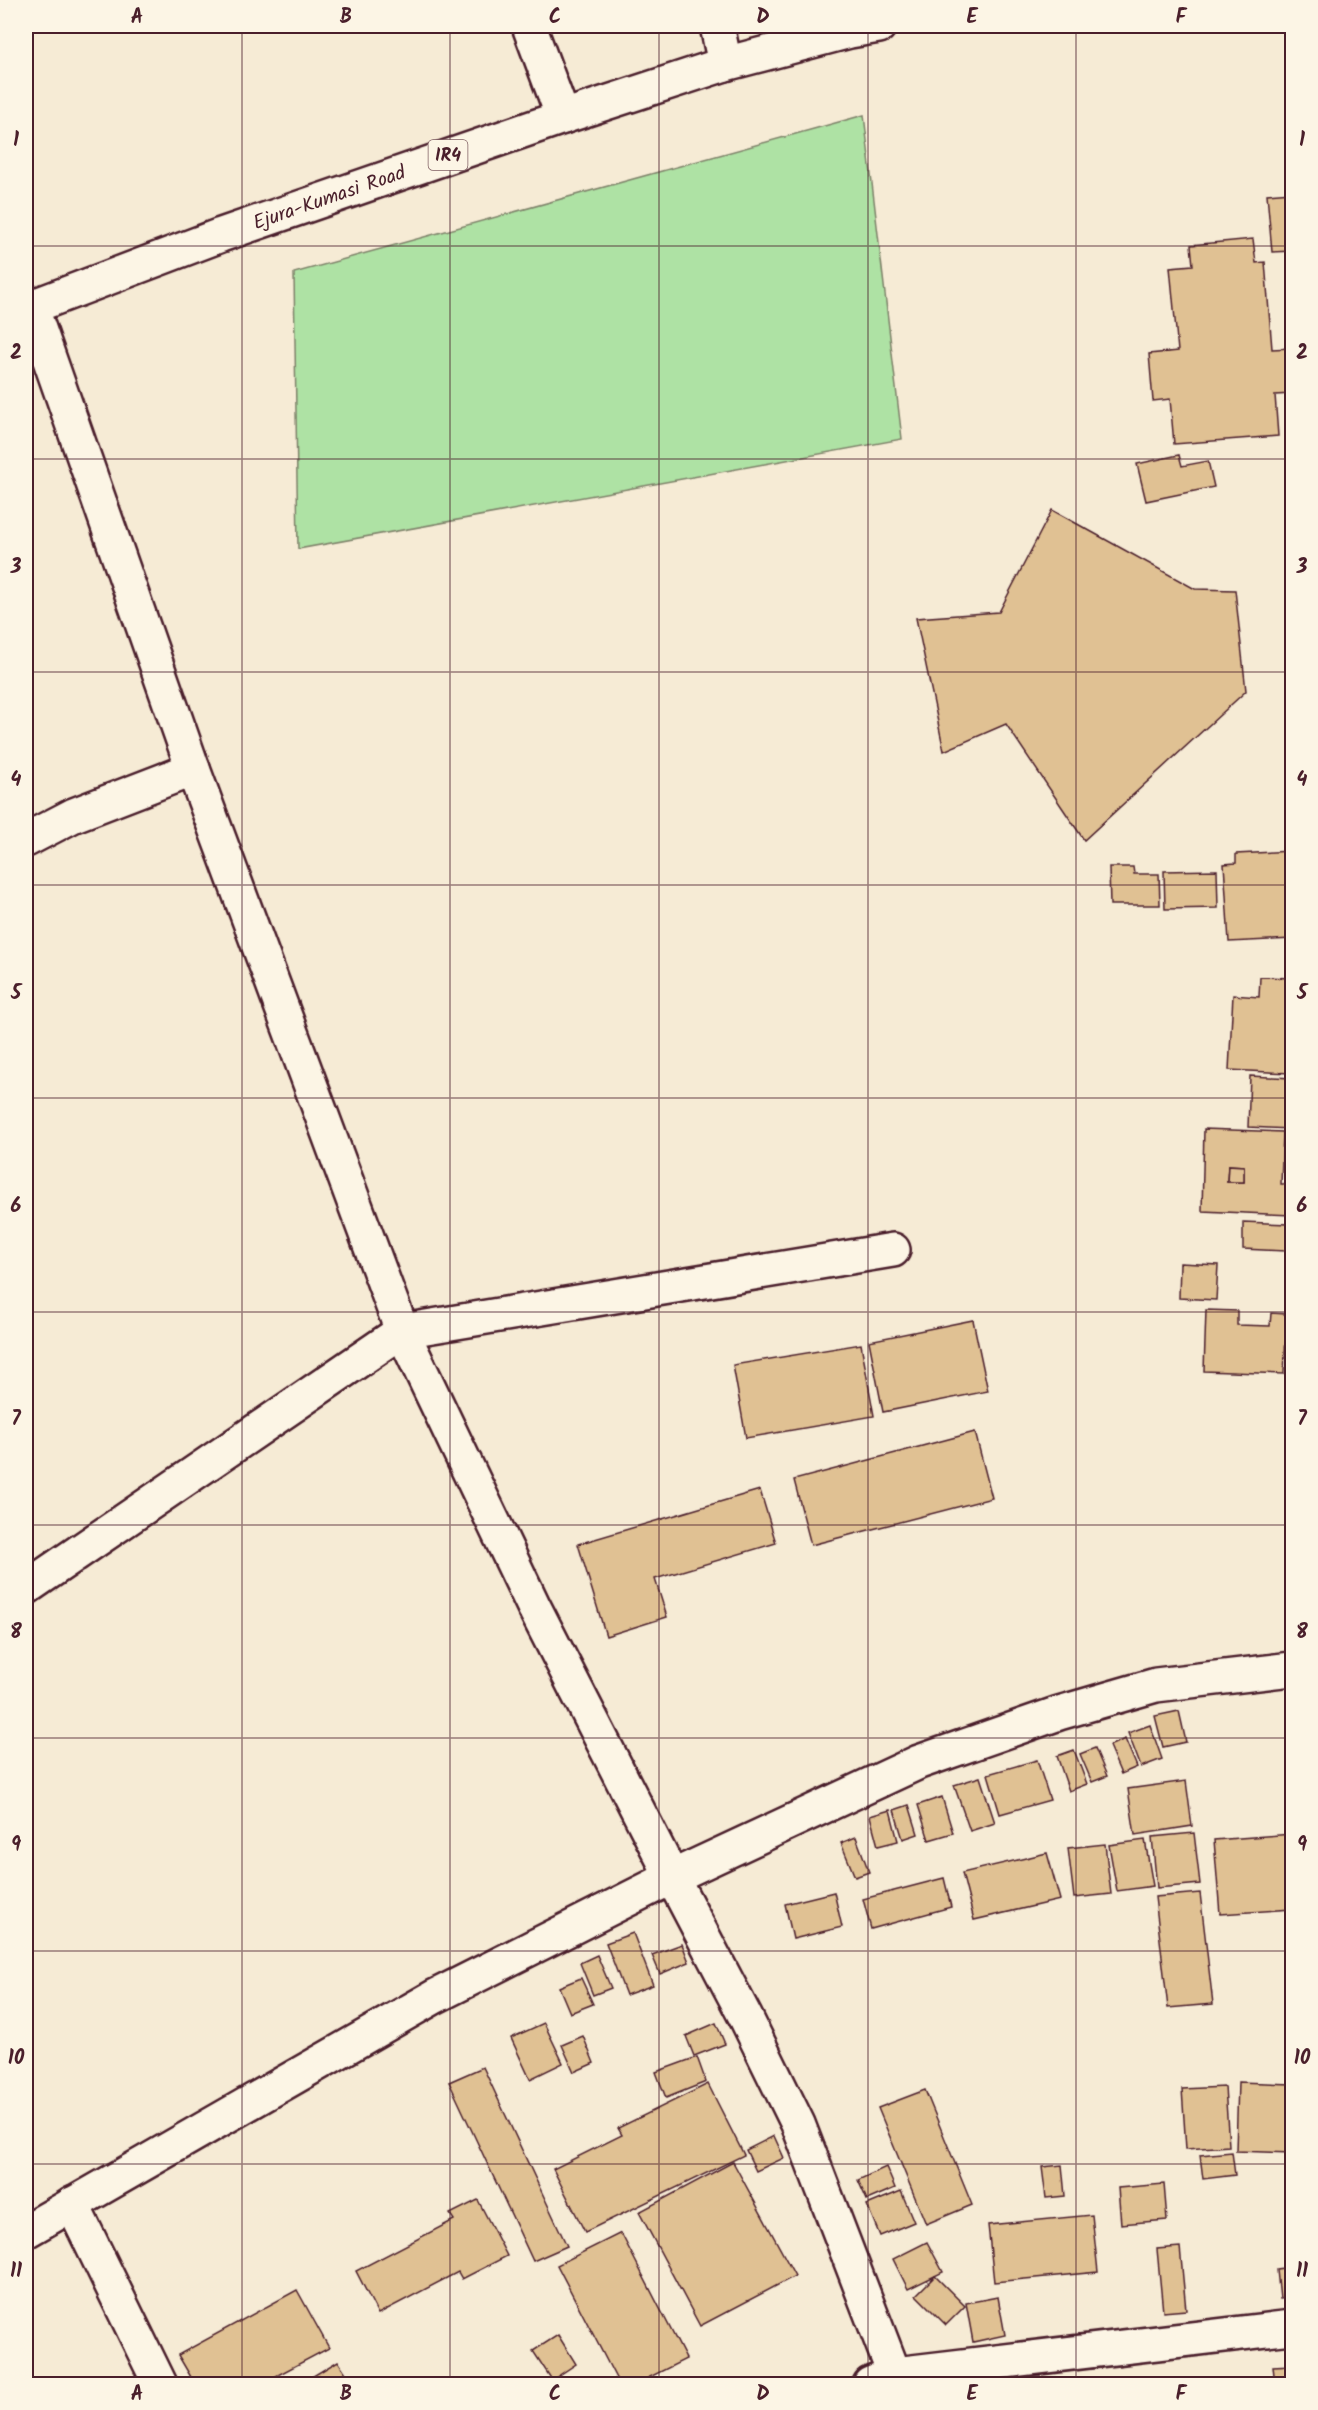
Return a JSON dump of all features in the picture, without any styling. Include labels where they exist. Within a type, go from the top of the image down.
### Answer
[{"type":"street","points":[[530,26],[563,117]]},
{"type":"street","points":[[717,26],[725,64]]},
{"type":"street","name":"Ejura-Kumasi Road","points":[[28,308],[221,235],[563,117],[725,64],[850,31],[879,26]]},
{"type":"street","points":[[28,308],[194,770],[402,1331],[534,1607],[746,2018],[798,2124],[888,2381],[1293,2327]]},
{"type":"street","points":[[26,840],[74,815],[194,770]]},
{"type":"street","points":[[26,1588],[402,1331],[893,1250]]},
{"type":"street","points":[[26,2231],[434,1997],[672,1877],[919,1762],[1059,1713],[1156,1685],[1293,1669]]},
{"type":"street","points":[[72,2204],[160,2385]]},
{"type":"green space","points":[[864,115],[902,439],[298,549],[294,273]]},
{"type":"building","points":[[1291,192],[1292,251],[1272,252],[1267,194]]},
{"type":"building","points":[[1253,239],[1256,263],[1265,262],[1272,349],[1291,348],[1292,394],[1275,395],[1278,436],[1174,444],[1170,399],[1153,401],[1149,354],[1178,351],[1170,267],[1193,265],[1191,245]]},
{"type":"building","points":[[1179,455],[1182,466],[1208,461],[1214,487],[1146,501],[1137,464]]},
{"type":"building","points":[[1052,510],[1195,589],[1235,590],[1246,691],[1084,840],[1006,724],[944,751],[916,618],[999,612]]},
{"type":"building","points":[[1292,851],[1292,939],[1229,942],[1224,864],[1236,863],[1236,854]]},
{"type":"building","points":[[1109,867],[1133,867],[1134,874],[1159,874],[1160,905],[1110,905]]},
{"type":"building","points":[[1217,870],[1218,908],[1165,909],[1164,871]]},
{"type":"building","points":[[1260,977],[1292,978],[1291,1073],[1229,1070],[1233,995],[1259,997]]},
{"type":"building","points":[[1250,1076],[1292,1078],[1291,1129],[1248,1127]]},
{"type":"building","points":[[1204,1129],[1283,1132],[1281,1184],[1292,1184],[1292,1215],[1202,1211]],"holes":[[[1228,1165],[1244,1166],[1244,1182],[1227,1182]]]},
{"type":"building","points":[[1228,1165],[1244,1166],[1244,1182],[1227,1182]]},
{"type":"building","points":[[1243,1222],[1288,1224],[1287,1251],[1243,1249]]},
{"type":"building","points":[[1180,1263],[1218,1265],[1216,1300],[1179,1298]]},
{"type":"building","points":[[1206,1310],[1237,1311],[1237,1325],[1270,1326],[1271,1313],[1287,1314],[1284,1374],[1204,1371]]},
{"type":"building","points":[[973,1320],[988,1391],[883,1412],[869,1341]]},
{"type":"building","points":[[861,1344],[874,1416],[746,1438],[733,1365]]},
{"type":"building","points":[[975,1432],[992,1498],[811,1545],[794,1480]]},
{"type":"building","points":[[760,1490],[776,1543],[655,1579],[667,1617],[606,1636],[578,1544]]},
{"type":"building","points":[[1179,1711],[1186,1742],[1163,1747],[1155,1716]]},
{"type":"building","points":[[1150,1725],[1162,1759],[1141,1767],[1128,1733]]},
{"type":"building","points":[[1125,1739],[1137,1767],[1121,1774],[1109,1746]]},
{"type":"building","points":[[1095,1748],[1107,1776],[1092,1782],[1080,1754]]},
{"type":"building","points":[[1074,1750],[1087,1784],[1069,1791],[1057,1756]]},
{"type":"building","points":[[1037,1760],[1050,1800],[1000,1814],[988,1774]]},
{"type":"building","points":[[980,1777],[995,1823],[970,1831],[954,1785]]},
{"type":"building","points":[[1186,1781],[1192,1826],[1135,1835],[1128,1789]]},
{"type":"building","points":[[942,1797],[953,1833],[929,1840],[918,1805]]},
{"type":"building","points":[[909,1805],[918,1834],[903,1839],[894,1810]]},
{"type":"building","points":[[890,1810],[898,1841],[878,1846],[870,1816]]},
{"type":"building","points":[[1194,1833],[1200,1884],[1157,1888],[1152,1837]]},
{"type":"building","points":[[1292,1834],[1292,1909],[1220,1914],[1214,1840]]},
{"type":"building","points":[[856,1837],[869,1872],[855,1877],[841,1843]]},
{"type":"building","points":[[1145,1840],[1153,1886],[1117,1891],[1109,1845]]},
{"type":"building","points":[[1105,1844],[1111,1894],[1074,1898],[1068,1848]]},
{"type":"building","points":[[1047,1853],[1060,1900],[974,1920],[962,1873]]},
{"type":"building","points":[[944,1878],[951,1907],[871,1929],[863,1899]]},
{"type":"building","points":[[834,1892],[842,1927],[793,1939],[785,1904]]},
{"type":"building","points":[[1200,1893],[1213,2004],[1168,2008],[1155,1897]]},
{"type":"building","points":[[633,1933],[653,1985],[626,1995],[606,1943]]},
{"type":"building","points":[[682,1944],[689,1962],[660,1974],[652,1955]]},
{"type":"building","points":[[597,1955],[611,1988],[593,1995],[580,1963]]},
{"type":"building","points":[[581,1978],[593,2004],[570,2013],[559,1987]]},
{"type":"building","points":[[544,2023],[563,2063],[530,2079],[511,2038]]},
{"type":"building","points":[[716,2023],[725,2044],[694,2056],[686,2036]]},
{"type":"building","points":[[583,2036],[594,2063],[574,2072],[562,2045]]},
{"type":"building","points":[[697,2057],[706,2082],[666,2098],[656,2072]]},
{"type":"building","points":[[483,2067],[567,2246],[533,2261],[449,2082]]},
{"type":"building","points":[[1238,2082],[1292,2084],[1292,2153],[1236,2151]]},
{"type":"building","points":[[708,2084],[744,2155],[585,2232],[553,2169],[622,2135],[618,2128]]},
{"type":"building","points":[[1225,2087],[1229,2146],[1186,2149],[1182,2089]]},
{"type":"building","points":[[925,2090],[972,2205],[926,2224],[878,2108]]},
{"type":"building","points":[[774,2136],[784,2158],[756,2171],[746,2150]]},
{"type":"building","points":[[1232,2152],[1235,2175],[1203,2179],[1200,2155]]},
{"type":"building","points":[[733,2162],[795,2276],[700,2326],[639,2212]]},
{"type":"building","points":[[1062,2165],[1065,2196],[1046,2198],[1042,2167]]},
{"type":"building","points":[[886,2167],[895,2188],[867,2200],[858,2180]]},
{"type":"building","points":[[1164,2184],[1167,2220],[1121,2224],[1118,2188]]},
{"type":"building","points":[[901,2191],[914,2222],[880,2236],[867,2205]]},
{"type":"building","points":[[478,2200],[507,2256],[462,2279],[458,2272],[378,2314],[356,2271],[454,2220],[450,2214]]},
{"type":"building","points":[[1092,2215],[1098,2272],[994,2282],[988,2225]]},
{"type":"building","points":[[621,2233],[686,2359],[636,2384],[619,2384],[557,2265]]},
{"type":"building","points":[[927,2242],[943,2272],[908,2289],[893,2259]]},
{"type":"building","points":[[1180,2247],[1186,2310],[1163,2312],[1157,2249]]},
{"type":"building","points":[[1292,2268],[1292,2298],[1280,2299],[1277,2270]]},
{"type":"building","points":[[935,2276],[965,2306],[946,2325],[916,2295]]},
{"type":"building","points":[[297,2290],[329,2348],[261,2384],[195,2384],[178,2355]]},
{"type":"building","points":[[998,2297],[1005,2335],[973,2342],[966,2303]]},
{"type":"building","points":[[558,2335],[576,2364],[552,2380],[533,2351]]},
{"type":"building","points":[[338,2361],[353,2384],[300,2384]]},
{"type":"building","points":[[1292,2365],[1292,2384],[1275,2384],[1273,2366]]}]
